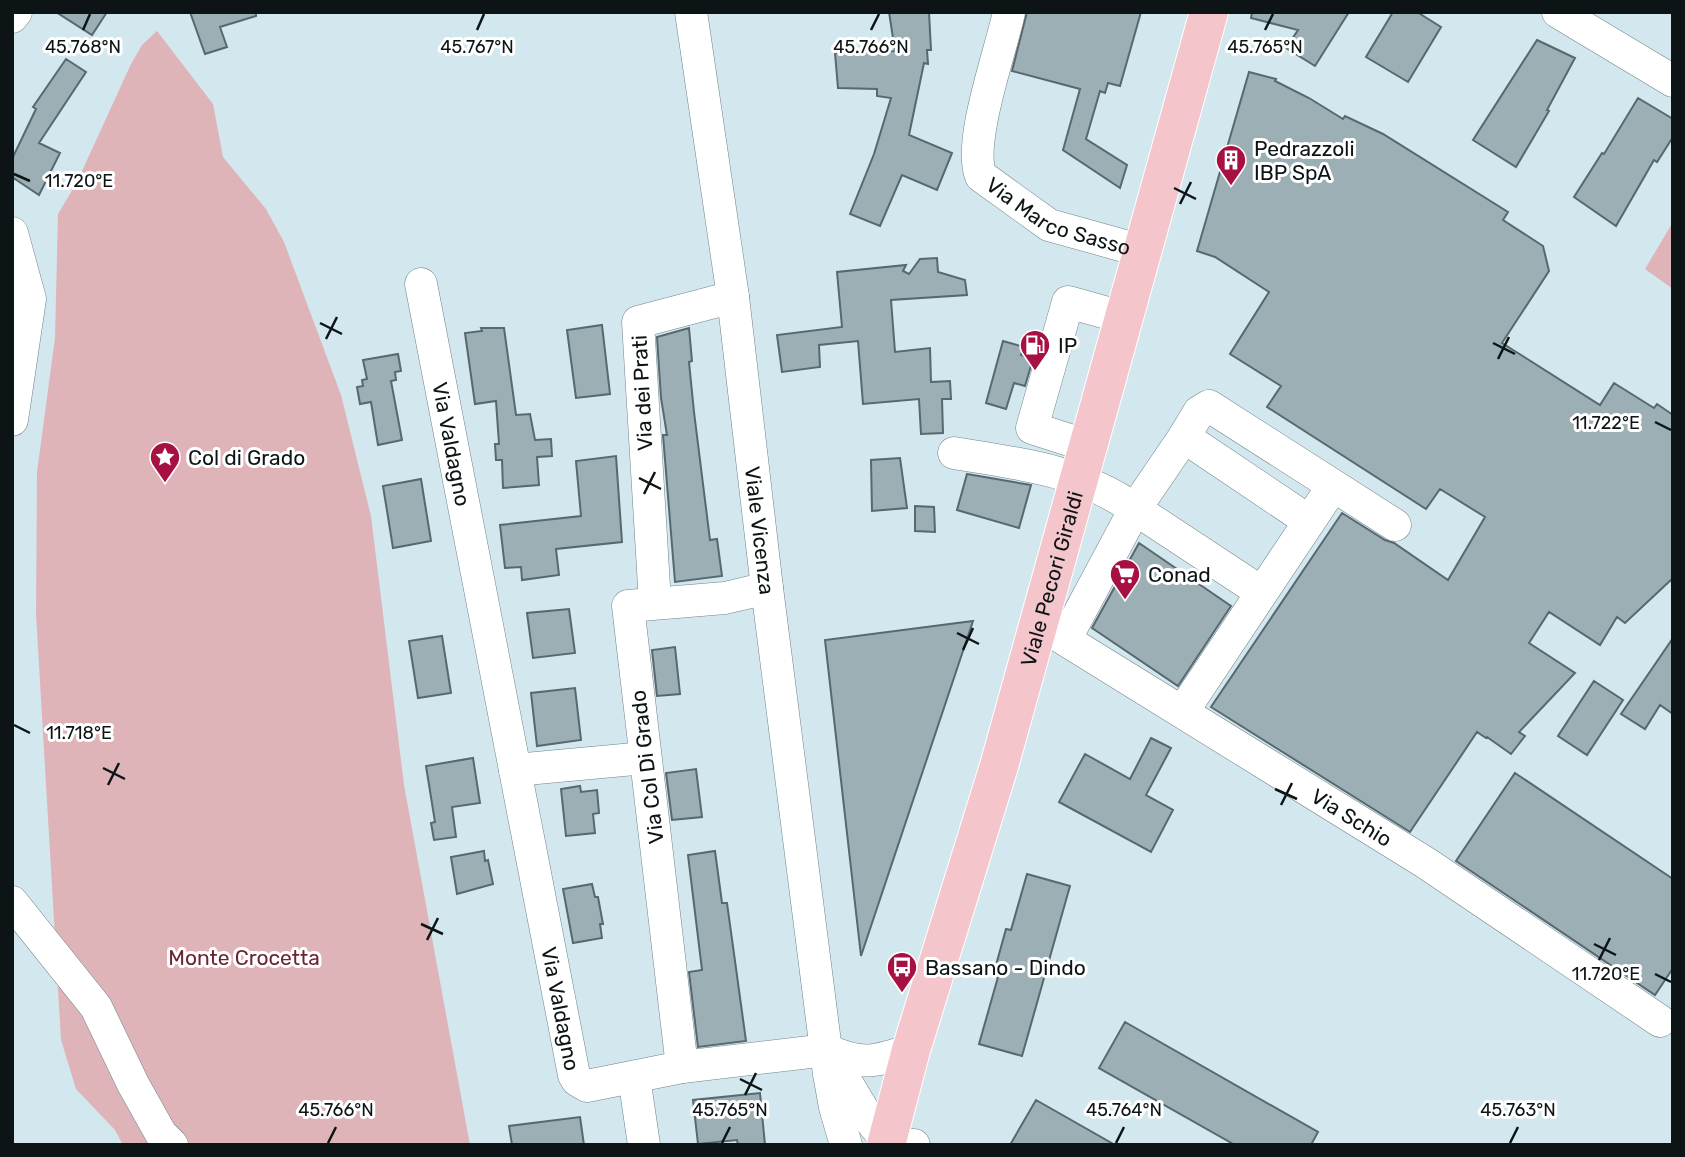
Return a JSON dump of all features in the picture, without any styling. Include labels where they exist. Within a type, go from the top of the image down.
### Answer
[{"type":"main road","name":"Viale Pecori Giraldi","points":[[896,1143],[911,1050],[999,766],[1052,630],[1084,462],[1209,12]]},
{"type":"street","points":[[12,17],[16,12]]},
{"type":"street","name":"Viale Vicenza","points":[[691,12],[733,297],[767,589],[835,1107]]},
{"type":"street","name":"Via Marco Sasso","points":[[1009,12],[978,131],[976,164],[981,176],[1049,225],[1142,251]]},
{"type":"street","points":[[1559,12],[1673,81]]},
{"type":"street","points":[[12,233],[30,299],[12,420]]},
{"type":"street","name":"Via Valdagno","points":[[421,284],[574,1075],[587,1086],[682,1068],[827,1050]]},
{"type":"street","name":"Via dei Prati","points":[[655,604],[638,322],[733,297]]},
{"type":"street","points":[[1125,318],[1068,302],[1032,428],[1084,462],[1135,509],[1261,592]]},
{"type":"street","points":[[1052,630],[1199,412],[1209,406],[1395,525]]},
{"type":"street","points":[[1184,437],[1309,521]]},
{"type":"street","points":[[954,453],[1050,468],[1084,462]]},
{"type":"street","points":[[1183,711],[1333,486]]},
{"type":"street","name":"Via Col Di Grado","points":[[682,1068],[628,606],[725,598],[767,589]]},
{"type":"street","name":"Via Schio","points":[[1052,630],[1426,863],[1660,1021]]},
{"type":"street","points":[[515,770],[646,758]]},
{"type":"street","points":[[12,902],[96,1007],[133,1084],[161,1134],[172,1145]]},
{"type":"street","points":[[827,1050],[851,1061],[882,1060],[911,1050]]},
{"type":"street","points":[[827,1050],[866,1115],[896,1143]]},
{"type":"street","points":[[634,1077],[644,1145]]},
{"type":"street","points":[[831,1145],[835,1107]]},
{"type":"street","points":[[835,1107],[846,1145]]},
{"type":"green space","name":"Monte Crocetta","points":[[157,31],[213,104],[223,157],[266,209],[284,242],[341,395],[371,516],[404,785],[470,1145],[123,1145],[115,1130],[76,1089],[61,1040],[36,614],[37,472],[55,338],[58,214],[77,182],[131,64],[142,45]]},
{"type":"green space","points":[[1673,222],[1673,289],[1645,269]]},
{"type":"building","points":[[56,12],[107,12],[92,35]]},
{"type":"building","points":[[190,12],[256,12],[256,16],[220,27],[227,47],[205,54]]},
{"type":"building","points":[[889,12],[929,12],[931,50],[927,50],[928,64],[924,63],[909,135],[952,153],[937,190],[902,175],[880,226],[850,214],[874,154],[891,98],[877,96],[877,89],[838,88],[835,53],[895,51]]},
{"type":"building","points":[[1027,12],[1141,12],[1120,86],[1108,83],[1105,93],[1100,91],[1086,139],[1127,165],[1120,188],[1063,150],[1080,89],[1012,71]]},
{"type":"building","points":[[1252,12],[1349,12],[1315,66],[1286,48],[1298,30],[1251,18]]},
{"type":"building","points":[[1393,12],[1417,12],[1441,27],[1408,82],[1366,57]]},
{"type":"building","points":[[1537,40],[1575,58],[1547,110],[1549,111],[1516,167],[1473,140]]},
{"type":"building","points":[[66,59],[86,72],[39,143],[60,153],[39,195],[12,177],[12,159],[36,109],[33,107]]},
{"type":"building","points":[[1249,72],[1276,79],[1275,81],[1343,119],[1345,116],[1383,134],[1508,212],[1503,220],[1543,246],[1549,271],[1502,343],[1600,405],[1614,383],[1654,408],[1657,404],[1673,415],[1673,578],[1625,623],[1617,617],[1600,645],[1549,612],[1529,643],[1575,673],[1519,732],[1525,736],[1511,754],[1477,732],[1410,832],[1211,707],[1342,513],[1394,543],[1448,580],[1485,517],[1440,489],[1426,509],[1267,407],[1281,386],[1230,354],[1269,292],[1215,257],[1197,251]]},
{"type":"building","points":[[1638,98],[1673,119],[1673,137],[1657,162],[1654,160],[1616,226],[1574,197]]},
{"type":"building","points":[[937,258],[938,272],[965,280],[967,295],[891,300],[895,352],[930,348],[931,382],[950,381],[951,399],[942,399],[943,433],[921,434],[919,399],[863,404],[858,341],[819,345],[820,367],[782,372],[777,335],[842,327],[837,272],[906,265],[903,271],[909,274],[920,259]]},
{"type":"building","points":[[602,325],[610,394],[576,398],[567,330]]},
{"type":"building","points":[[481,328],[504,328],[516,415],[530,414],[535,440],[551,439],[552,456],[537,457],[539,485],[503,488],[502,460],[496,460],[495,444],[499,444],[496,401],[475,404],[465,333],[482,331]]},
{"type":"building","points":[[689,328],[692,361],[689,362],[710,540],[717,539],[722,576],[675,582],[663,435],[667,435],[661,398],[657,337]]},
{"type":"building","points":[[1003,341],[1024,347],[1021,355],[1033,359],[1025,386],[1014,383],[1006,409],[986,403]]},
{"type":"building","points":[[398,354],[401,371],[395,372],[396,380],[391,381],[402,440],[378,445],[371,402],[360,404],[357,387],[363,386],[362,380],[367,379],[363,360]]},
{"type":"building","points":[[616,456],[622,542],[556,549],[559,575],[522,580],[521,567],[505,568],[500,525],[581,516],[576,461]]},
{"type":"building","points":[[900,458],[907,508],[872,511],[871,460]]},
{"type":"building","points":[[967,474],[1031,485],[1019,528],[957,510]]},
{"type":"building","points":[[421,479],[431,541],[393,548],[383,486]]},
{"type":"building","points":[[915,506],[934,507],[935,532],[915,531]]},
{"type":"building","points":[[1139,543],[1231,606],[1178,686],[1092,628]]},
{"type":"building","points":[[569,609],[575,653],[533,658],[527,613]]},
{"type":"building","points":[[973,621],[861,956],[825,640]]},
{"type":"building","points":[[442,636],[451,693],[418,698],[409,641]]},
{"type":"building","points":[[1673,638],[1673,714],[1660,705],[1645,729],[1621,714]]},
{"type":"building","points":[[675,647],[680,694],[657,696],[652,650]]},
{"type":"building","points":[[1594,681],[1623,700],[1587,755],[1558,736]]},
{"type":"building","points":[[575,688],[581,740],[537,746],[531,693]]},
{"type":"building","points":[[1151,738],[1171,748],[1146,795],[1173,810],[1151,852],[1059,802],[1085,754],[1130,779]]},
{"type":"building","points":[[473,758],[480,803],[452,807],[456,837],[434,840],[431,823],[435,822],[426,766]]},
{"type":"building","points":[[696,769],[702,817],[672,820],[666,773]]},
{"type":"building","points":[[1515,773],[1673,879],[1673,968],[1655,995],[1456,861]]},
{"type":"building","points":[[580,786],[581,792],[597,790],[599,813],[593,814],[595,833],[566,836],[561,789]]},
{"type":"building","points":[[484,851],[493,884],[457,894],[451,857]]},
{"type":"building","points":[[715,851],[722,903],[727,903],[746,1041],[698,1047],[689,972],[702,970],[688,855]]},
{"type":"building","points":[[1027,874],[1070,886],[1022,1056],[979,1044],[998,977],[993,976],[1006,929],[1011,930]]},
{"type":"building","points":[[592,884],[595,897],[598,897],[603,924],[600,924],[602,938],[573,943],[563,889]]},
{"type":"building","points":[[1125,1022],[1318,1132],[1311,1145],[1235,1145],[1099,1068]]},
{"type":"building","points":[[760,1093],[765,1145],[738,1145],[737,1140],[698,1144],[693,1100]]},
{"type":"building","points":[[1036,1100],[1115,1145],[1010,1145]]},
{"type":"building","points":[[580,1117],[584,1145],[512,1145],[509,1126]]},
{"type":"place","name":"Pedrazzoli IBP SpA","points":[[1231,187]]},
{"type":"place","name":"IP","points":[[1035,372]]},
{"type":"place","name":"Col di Grado","points":[[165,484]]},
{"type":"place","name":"Conad","points":[[1125,601]]},
{"type":"place","name":"Bassano - Dindo","points":[[902,994]]}]
